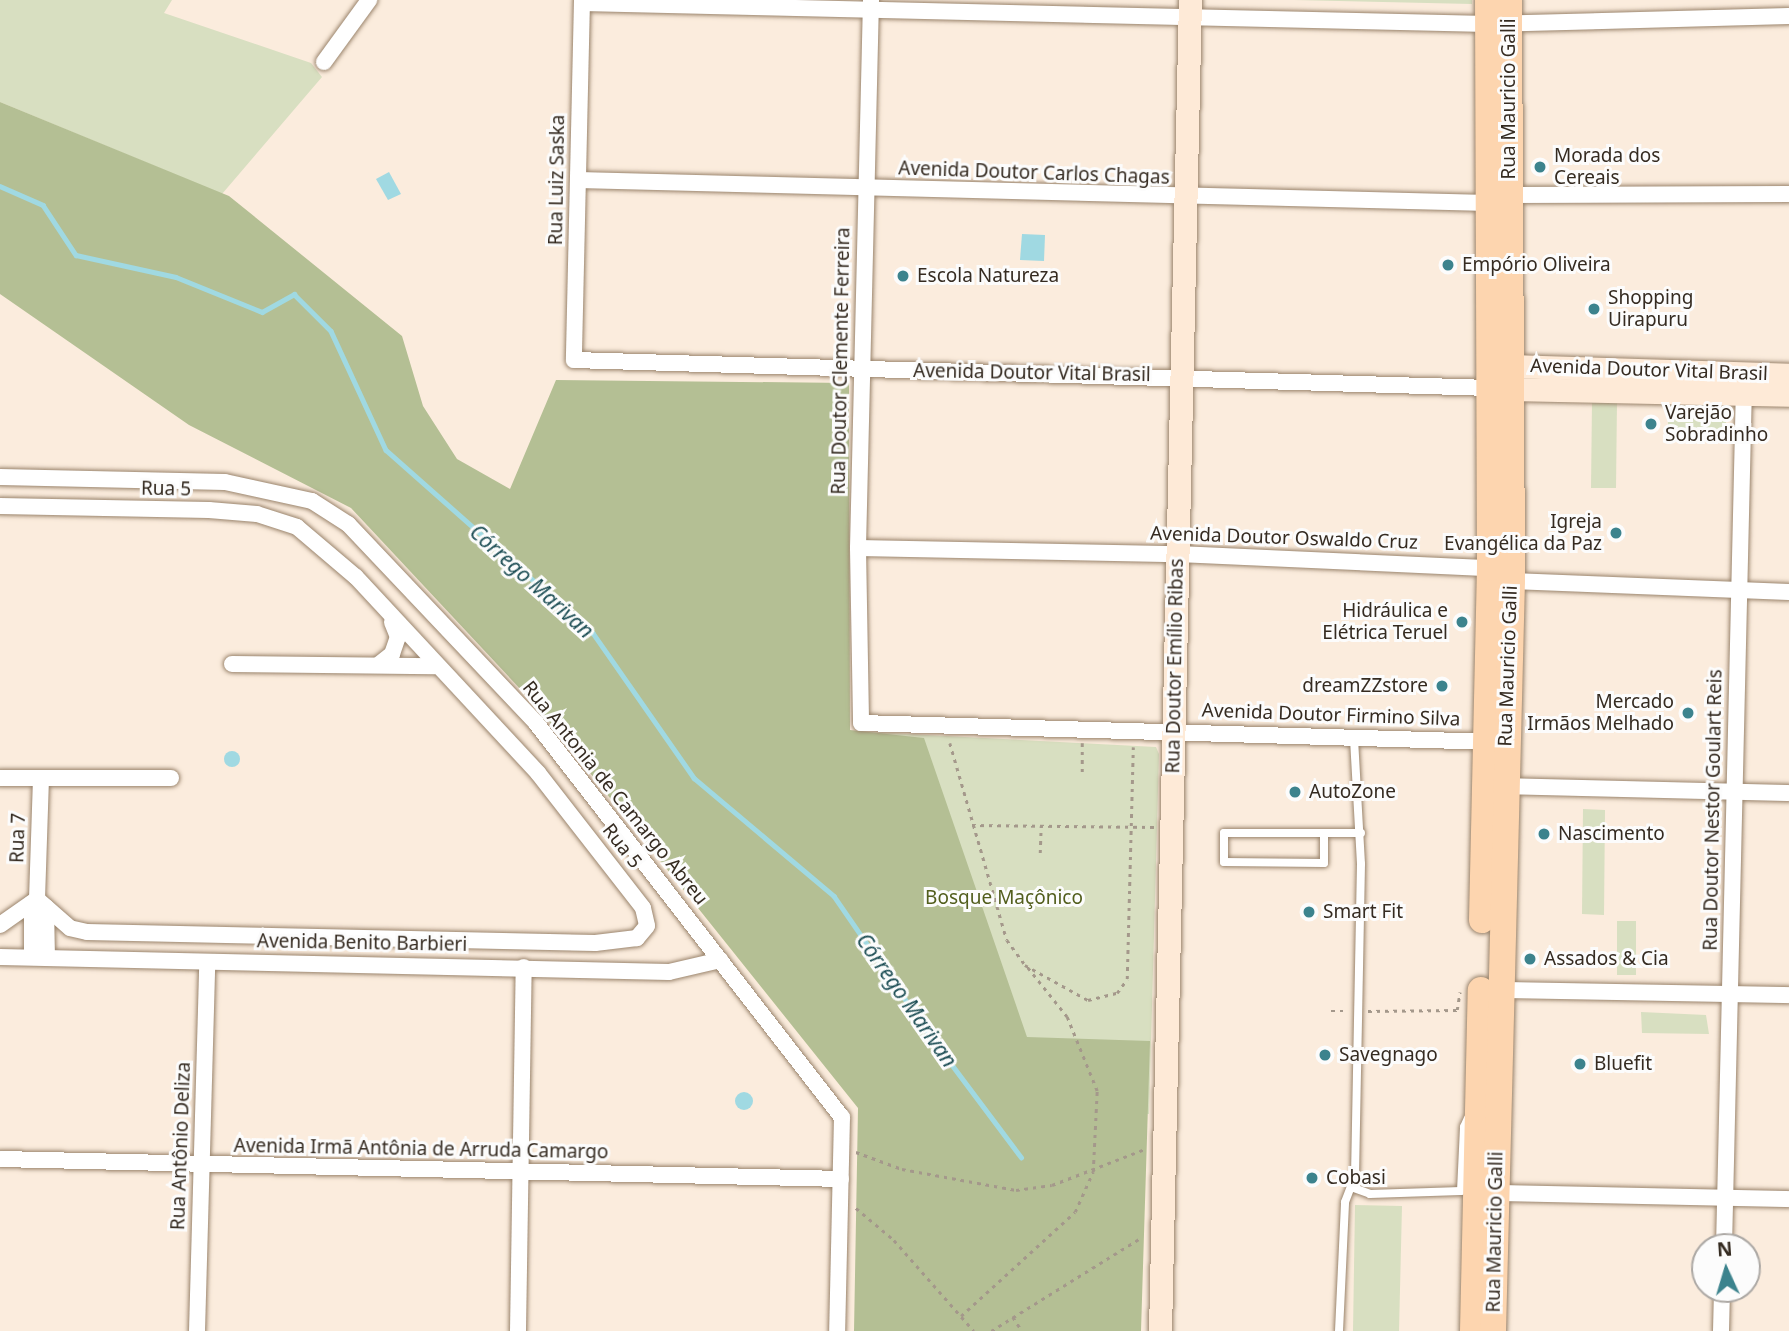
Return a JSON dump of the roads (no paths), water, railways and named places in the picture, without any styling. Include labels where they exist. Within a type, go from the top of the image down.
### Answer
[{"type":"main road","name":"Rua Mauricio Galli","points":[[1473,1331],[1478,1101],[1495,786],[1501,574],[1503,381],[1498,12]]},
{"type":"main road","name":"Rua Mauricio Galli","points":[[1493,1331],[1499,990],[1495,786]]},
{"type":"street","points":[[324,62],[369,0]]},
{"type":"street","points":[[582,2],[1789,16]]},
{"type":"street","name":"Rua Luiz Saska","points":[[574,360],[582,2]]},
{"type":"street","name":"Rua Doutor Clemente Ferreira","points":[[861,723],[858,548],[871,5]]},
{"type":"street","name":"Rua Doutor Emílio Ribas","points":[[1160,1331],[1190,9]]},
{"type":"street","name":"Avenida Doutor Carlos Chagas","points":[[578,180],[1186,198],[1499,199],[1789,194]]},
{"type":"street","name":"Avenida Doutor Vital Brasil","points":[[574,360],[1183,376],[1744,384],[1789,374]]},
{"type":"street","name":"Avenida Doutor Vital Brasil","points":[[1744,384],[1789,396]]},
{"type":"street","name":"Rua Doutor Nestor Goulart Reis","points":[[1725,1233],[1744,384]]},
{"type":"street","name":"Rua Antonia de Camargo Abreu","points":[[0,477],[225,482],[312,501],[348,524],[536,723],[842,1117],[837,1331]]},
{"type":"street","name":"Rua 5","points":[[0,506],[257,514],[297,527],[327,549],[538,773],[643,908],[647,926],[638,939],[595,943],[87,932],[70,928],[38,903]]},
{"type":"street","name":"Avenida Doutor Oswaldo Cruz","points":[[858,548],[1178,554],[1738,592],[1789,592]]},
{"type":"street","points":[[378,665],[393,654],[398,637],[391,620]]},
{"type":"street","points":[[232,664],[435,666]]},
{"type":"street","name":"Avenida Doutor Firmino Silva","points":[[861,723],[1174,730],[1496,742]]},
{"type":"street","points":[[0,778],[171,778]]},
{"type":"street","name":"Rua 7","points":[[40,957],[38,903],[41,778]]},
{"type":"street","points":[[1495,786],[1789,793]]},
{"type":"street","points":[[0,925],[38,903]]},
{"type":"street","name":"Avenida Benito Barbieri","points":[[0,957],[669,972],[721,960]]},
{"type":"street","name":"Rua Antônio Deliza","points":[[197,1331],[207,962]]},
{"type":"street","points":[[518,1331],[524,967]]},
{"type":"street","points":[[1499,990],[1789,995]]},
{"type":"street","name":"Avenida Irmã Antônia de Arruda Camargo","points":[[0,1159],[522,1171],[841,1187]]},
{"type":"street","points":[[1496,1194],[1789,1199]]},
{"type":"street","points":[[1721,1331],[1722,1303]]},
{"type":"lane","points":[[1339,1331],[1345,1202],[1355,1176],[1361,810],[1354,801],[1354,738]]},
{"type":"lane","points":[[1324,833],[1325,863],[1224,862],[1224,833],[1324,833],[1361,833]]},
{"type":"lane","points":[[1351,1187],[1370,1194],[1461,1191],[1464,1127],[1478,1101]]},
{"type":"water","points":[[389,172],[401,194],[388,200],[376,179]]},
{"type":"water","points":[[1022,234],[1045,235],[1044,261],[1020,260]]},
{"type":"water","points":[[232,751],[238,753],[238,765],[232,767],[226,765],[224,759],[226,753]]},
{"type":"water","points":[[744,1092],[750,1095],[753,1101],[750,1107],[744,1110],[738,1107],[735,1101],[738,1095]]},
{"type":"waterway","name":"Córrego Marivan","points":[[0,186],[43,205],[76,255],[176,277],[262,312],[294,294],[331,331],[386,450],[593,633],[694,778],[834,896],[932,1038],[1021,1157]]},
{"type":"place","name":"Morada dos Cereais","points":[[1540,167]]},
{"type":"place","name":"Empório Oliveira","points":[[1448,265]]},
{"type":"place","name":"Escola Natureza","points":[[903,276]]},
{"type":"place","name":"Shopping Uirapuru","points":[[1594,309]]},
{"type":"place","name":"Varejão Sobradinho","points":[[1651,424]]},
{"type":"place","name":"Igreja Evangélica da Paz","points":[[1616,533]]},
{"type":"place","name":"Hidráulica e Elétrica Teruel","points":[[1462,622]]},
{"type":"place","name":"dreamZZstore","points":[[1442,686]]},
{"type":"place","name":"Mercado Irmãos Melhado","points":[[1688,713]]},
{"type":"place","name":"AutoZone","points":[[1295,792]]},
{"type":"place","name":"Nascimento","points":[[1544,834]]},
{"type":"place","name":"Smart Fit","points":[[1309,912]]},
{"type":"place","name":"Assados & Cia","points":[[1530,959]]},
{"type":"place","name":"Savegnago","points":[[1325,1055]]},
{"type":"place","name":"Bluefit","points":[[1580,1064]]},
{"type":"place","name":"Cobasi","points":[[1312,1178]]},
{"type":"park label","name":"Bosque Maçônico","points":[[1004,898]]}]
